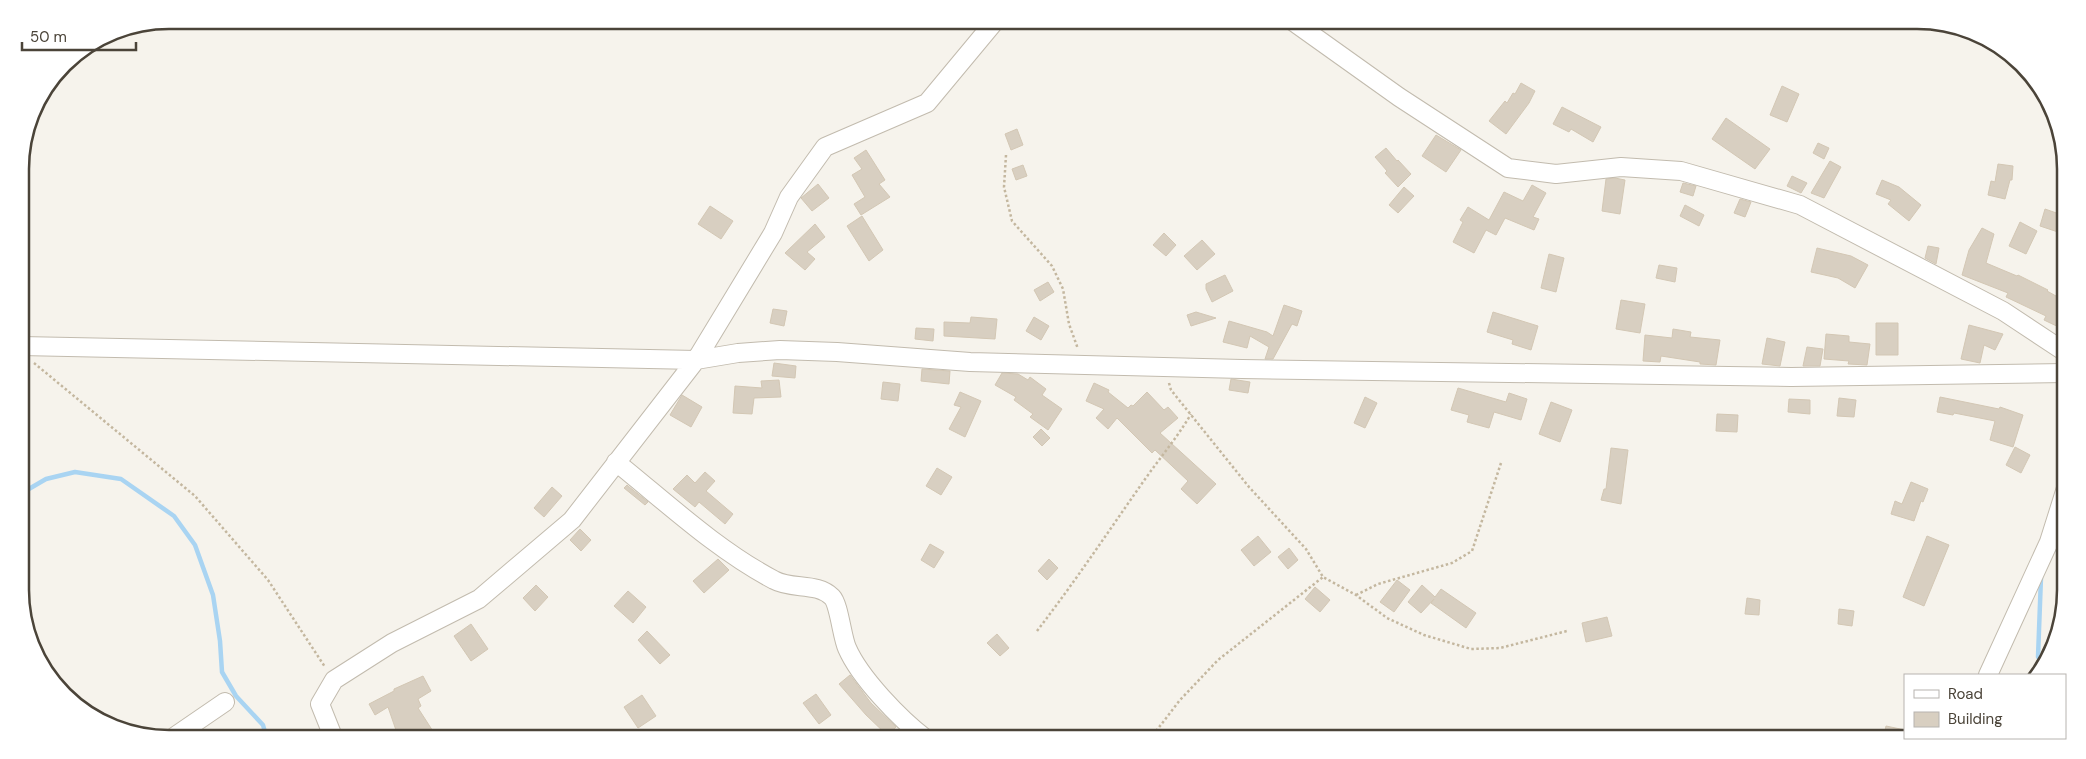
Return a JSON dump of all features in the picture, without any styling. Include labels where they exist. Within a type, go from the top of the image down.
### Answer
[{"type":"street","points":[[330,730],[320,704],[334,680],[392,643],[479,599],[572,520],[696,360],[773,233],[789,196],[825,146],[927,103],[989,29]]},
{"type":"street","points":[[1304,29],[1399,97],[1508,168],[1556,174],[1621,167],[1681,171],[1800,205],[2003,311],[2057,347]]},
{"type":"street","points":[[29,352],[696,360],[738,353],[780,350],[837,352],[970,362],[1165,367],[1791,377],[2057,373]]},
{"type":"street","points":[[616,462],[749,567],[780,584],[821,589],[833,598],[847,648],[877,691],[907,725],[914,730]]},
{"type":"street","points":[[1988,674],[2049,542],[2057,517]]},
{"type":"street","points":[[185,730],[225,702]]},
{"type":"path","points":[[1006,155],[1004,187],[1012,221],[1052,266],[1063,289],[1069,324],[1084,365]]},
{"type":"path","points":[[29,355],[195,496],[268,580],[334,680]]},
{"type":"path","points":[[1165,367],[1171,390],[1249,487],[1306,549],[1323,577],[1356,595],[1387,618],[1424,635],[1471,649],[1500,648],[1568,631]]},
{"type":"path","points":[[1036,631],[1073,584],[1152,470],[1176,440],[1191,414]]},
{"type":"path","points":[[1356,595],[1378,584],[1452,563],[1472,551],[1501,463]]},
{"type":"path","points":[[1157,730],[1180,700],[1218,660],[1323,577]]},
{"type":"building","points":[[1521,83],[1535,91],[1529,103],[1506,134],[1489,121],[1505,101],[1507,103],[1513,93],[1515,94]]},
{"type":"building","points":[[1782,86],[1799,94],[1787,122],[1770,115]]},
{"type":"building","points":[[1562,107],[1601,127],[1593,142],[1571,129],[1569,132],[1553,124]]},
{"type":"building","points":[[1726,118],[1770,149],[1755,169],[1712,139]]},
{"type":"building","points":[[1017,129],[1023,145],[1011,150],[1005,134]]},
{"type":"building","points":[[1436,135],[1461,150],[1446,172],[1422,156]]},
{"type":"building","points":[[1818,143],[1829,148],[1824,159],[1813,153]]},
{"type":"building","points":[[1386,148],[1411,174],[1398,187],[1385,173],[1387,171],[1375,157]]},
{"type":"building","points":[[866,150],[885,180],[879,184],[890,197],[861,215],[854,204],[865,197],[852,175],[862,169],[854,158]]},
{"type":"building","points":[[1830,161],[1841,167],[1824,198],[1811,193]]},
{"type":"building","points":[[1998,164],[2013,166],[2012,180],[2010,180],[2005,199],[1988,195],[1991,181],[1995,182]]},
{"type":"building","points":[[1023,165],[1027,176],[1016,180],[1012,169]]},
{"type":"building","points":[[1792,176],[1807,183],[1801,193],[1787,186]]},
{"type":"building","points":[[1606,179],[1625,180],[1620,214],[1602,211]]},
{"type":"building","points":[[1882,180],[1899,187],[1921,205],[1909,221],[1888,204],[1891,200],[1876,194]]},
{"type":"building","points":[[1683,183],[1696,186],[1693,196],[1680,192]]},
{"type":"building","points":[[818,184],[829,198],[812,211],[801,198]]},
{"type":"building","points":[[1532,185],[1546,193],[1533,217],[1539,219],[1534,230],[1505,218],[1496,235],[1486,230],[1474,253],[1453,242],[1463,222],[1460,220],[1468,207],[1489,220],[1504,192],[1523,201]]},
{"type":"building","points":[[1404,187],[1414,196],[1398,213],[1389,205]]},
{"type":"building","points":[[1740,199],[1751,202],[1745,217],[1734,213]]},
{"type":"building","points":[[1685,205],[1704,215],[1699,226],[1680,216]]},
{"type":"building","points":[[710,206],[733,221],[721,239],[698,224]]},
{"type":"building","points":[[2045,209],[2057,213],[2057,232],[2040,226]]},
{"type":"building","points":[[862,216],[883,250],[869,261],[847,226]]},
{"type":"building","points":[[2020,222],[2037,231],[2026,254],[2009,246]]},
{"type":"building","points":[[815,224],[825,237],[807,252],[815,259],[805,270],[785,253]]},
{"type":"building","points":[[1982,228],[1994,234],[1986,263],[2018,275],[2057,297],[2057,326],[2044,320],[2046,316],[2006,297],[2008,293],[1962,275],[1969,250]]},
{"type":"building","points":[[1164,233],[1176,245],[1166,256],[1153,245]]},
{"type":"building","points":[[1202,240],[1215,254],[1197,270],[1184,256]]},
{"type":"building","points":[[1928,246],[1939,248],[1936,264],[1925,258]]},
{"type":"building","points":[[1817,248],[1851,256],[1868,265],[1855,288],[1838,278],[1811,272]]},
{"type":"building","points":[[1549,254],[1564,258],[1556,292],[1541,288]]},
{"type":"building","points":[[1659,265],[1677,268],[1675,282],[1656,278]]},
{"type":"building","points":[[1225,275],[1233,291],[1212,302],[1206,289],[1206,284]]},
{"type":"building","points":[[1048,282],[1054,292],[1040,301],[1034,290]]},
{"type":"building","points":[[1621,300],[1645,304],[1640,333],[1616,329]]},
{"type":"building","points":[[1284,305],[1302,311],[1297,326],[1292,324],[1273,359],[1265,359],[1269,347],[1250,336],[1247,348],[1223,342],[1229,321],[1267,332],[1273,336]]},
{"type":"building","points":[[773,309],[787,311],[784,326],[770,323]]},
{"type":"building","points":[[1196,312],[1216,318],[1191,326],[1187,315]]},
{"type":"building","points":[[1493,312],[1538,326],[1531,350],[1512,344],[1513,340],[1487,332]]},
{"type":"building","points":[[971,317],[997,319],[995,339],[944,336],[944,322],[970,323]]},
{"type":"building","points":[[1034,317],[1049,326],[1041,340],[1026,331]]},
{"type":"building","points":[[1876,323],[1898,323],[1898,355],[1876,355]]},
{"type":"building","points":[[1969,325],[2003,334],[1995,350],[1984,345],[1980,363],[1961,359]]},
{"type":"building","points":[[916,328],[934,329],[933,341],[915,339]]},
{"type":"building","points":[[1673,329],[1691,332],[1690,337],[1720,340],[1716,365],[1700,364],[1700,362],[1661,356],[1660,362],[1643,361],[1645,335],[1672,338]]},
{"type":"building","points":[[1826,334],[1849,336],[1849,342],[1870,344],[1867,365],[1848,364],[1849,361],[1824,359]]},
{"type":"building","points":[[1767,338],[1785,342],[1780,366],[1762,364]]},
{"type":"building","points":[[1807,347],[1823,349],[1820,366],[1803,366]]},
{"type":"building","points":[[774,363],[796,366],[795,378],[772,376]]},
{"type":"building","points":[[922,369],[950,371],[949,384],[921,381]]},
{"type":"building","points":[[1002,373],[1018,374],[1028,380],[1030,377],[1046,389],[1042,395],[1062,409],[1048,430],[1030,417],[1033,414],[1014,400],[1016,397],[995,385]]},
{"type":"building","points":[[1231,379],[1250,382],[1248,393],[1229,390]]},
{"type":"building","points":[[779,380],[781,397],[754,398],[752,414],[733,413],[735,386],[762,388],[761,381]]},
{"type":"building","points":[[883,382],[900,384],[898,401],[881,399]]},
{"type":"building","points":[[1094,383],[1109,390],[1108,392],[1128,408],[1131,405],[1133,406],[1147,392],[1164,410],[1168,407],[1178,418],[1160,433],[1216,484],[1197,504],[1181,489],[1188,481],[1155,450],[1152,453],[1117,418],[1108,429],[1096,418],[1104,409],[1086,401]]},
{"type":"building","points":[[1458,388],[1506,402],[1509,393],[1527,399],[1521,420],[1494,412],[1489,428],[1467,422],[1469,415],[1451,410]]},
{"type":"building","points":[[960,392],[981,401],[965,437],[949,429],[961,407],[954,405]]},
{"type":"building","points":[[682,395],[702,407],[691,427],[670,415]]},
{"type":"building","points":[[1365,397],[1377,403],[1365,428],[1354,423]]},
{"type":"building","points":[[1940,397],[1999,409],[2000,407],[2023,415],[2013,447],[1990,440],[1995,421],[1954,413],[1953,415],[1937,412]]},
{"type":"building","points":[[1839,398],[1856,400],[1854,417],[1837,416]]},
{"type":"building","points":[[1789,399],[1810,400],[1810,414],[1788,412]]},
{"type":"building","points":[[1551,402],[1572,410],[1560,442],[1539,434]]},
{"type":"building","points":[[1717,414],[1738,415],[1737,432],[1716,431]]},
{"type":"building","points":[[1041,429],[1050,438],[1042,446],[1033,437]]},
{"type":"building","points":[[2015,447],[2030,455],[2021,473],[2006,465]]},
{"type":"building","points":[[1611,448],[1628,450],[1621,504],[1601,500],[1604,489],[1606,489]]},
{"type":"building","points":[[937,468],[952,477],[941,495],[926,486]]},
{"type":"building","points":[[705,472],[715,481],[706,491],[733,514],[725,524],[699,502],[695,507],[673,489],[687,475],[695,483]]},
{"type":"building","points":[[1911,482],[1928,489],[1923,502],[1921,501],[1914,521],[1891,514],[1895,501],[1902,504]]},
{"type":"building","points":[[627,485],[648,502],[645,505],[624,488]]},
{"type":"building","points":[[552,487],[562,496],[544,517],[534,508]]},
{"type":"building","points":[[580,529],[591,540],[581,551],[570,540]]},
{"type":"building","points":[[1258,536],[1271,552],[1254,566],[1241,550]]},
{"type":"building","points":[[1927,536],[1949,545],[1924,606],[1903,597]]},
{"type":"building","points":[[930,544],[944,552],[934,568],[921,560]]},
{"type":"building","points":[[1289,548],[1298,560],[1288,569],[1278,557]]},
{"type":"building","points":[[718,559],[729,570],[704,593],[693,581]]},
{"type":"building","points":[[1049,559],[1058,568],[1047,580],[1038,571]]},
{"type":"building","points":[[1397,580],[1410,590],[1394,612],[1380,602]]},
{"type":"building","points":[[536,585],[548,597],[535,611],[523,598]]},
{"type":"building","points":[[1422,585],[1435,597],[1441,589],[1476,613],[1466,628],[1431,603],[1434,599],[1421,613],[1408,602]]},
{"type":"building","points":[[1315,587],[1330,600],[1320,612],[1305,599]]},
{"type":"building","points":[[628,591],[646,607],[633,623],[614,606]]},
{"type":"building","points":[[1747,598],[1760,600],[1759,615],[1745,614]]},
{"type":"building","points":[[1839,609],[1854,611],[1852,626],[1838,624]]},
{"type":"building","points":[[1607,617],[1612,636],[1586,642],[1582,623]]},
{"type":"building","points":[[471,624],[488,649],[471,661],[454,636]]},
{"type":"building","points":[[647,631],[670,655],[660,664],[638,640]]},
{"type":"building","points":[[997,634],[1009,648],[1000,656],[987,643]]},
{"type":"building","points":[[850,675],[871,703],[896,727],[893,730],[882,730],[839,684]]},
{"type":"building","points":[[423,676],[431,691],[418,699],[421,706],[418,708],[432,730],[396,730],[388,707],[375,715],[369,704],[394,691],[394,689]]},
{"type":"building","points":[[816,694],[831,715],[819,724],[803,703]]},
{"type":"building","points":[[642,695],[656,716],[638,728],[624,707]]},
{"type":"building","points":[[1886,726],[1904,730],[1904,730],[1885,730]]},
{"type":"waterway","points":[[29,489],[46,479],[75,472],[121,479],[174,516],[195,545],[213,595],[220,641],[222,672],[236,696],[263,725],[264,730]]},
{"type":"waterway","points":[[2054,550],[2057,545]]},
{"type":"waterway","points":[[2039,658],[2041,577]]}]
